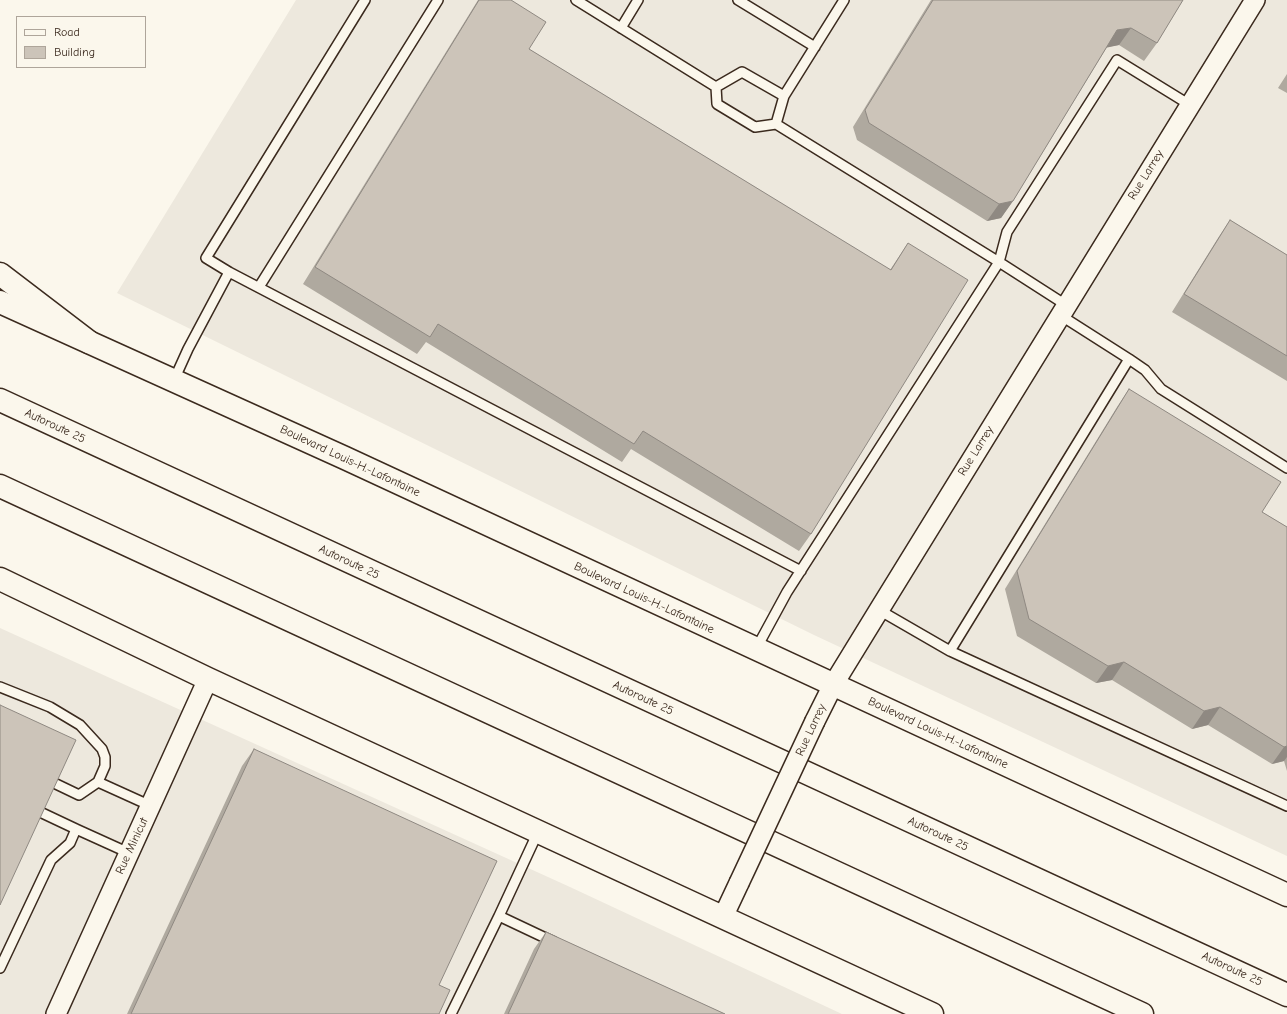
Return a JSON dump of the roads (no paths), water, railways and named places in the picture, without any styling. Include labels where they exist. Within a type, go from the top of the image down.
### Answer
[{"type":"main road","points":[[0,274],[90,342]]},
{"type":"main road","name":"Boulevard Louis-H.-Lafontaine","points":[[0,302],[174,380],[1287,895]]},
{"type":"main road","name":"Autoroute 25","points":[[0,400],[1287,995]]},
{"type":"main road","points":[[0,486],[1142,1014]]},
{"type":"main road","points":[[0,579],[208,679],[932,1014]]},
{"type":"street","name":"Rue Larrey","points":[[723,917],[833,685],[1255,0]]},
{"type":"street","name":"Rue Minicut","points":[[56,1014],[208,679]]},
{"type":"lane","points":[[365,0],[206,258],[229,272],[801,571]]},
{"type":"lane","points":[[259,287],[438,0]]},
{"type":"lane","points":[[576,0],[716,87]]},
{"type":"lane","points":[[621,28],[638,0]]},
{"type":"lane","points":[[738,0],[815,47]]},
{"type":"lane","points":[[776,124],[784,96],[844,0]]},
{"type":"lane","points":[[756,650],[783,598],[999,262],[1007,232],[1117,60],[1190,105]]},
{"type":"lane","points":[[716,87],[742,72],[784,96]]},
{"type":"lane","points":[[716,87],[717,104],[755,127],[776,124],[999,262],[1145,370],[1161,390],[1287,468]]},
{"type":"lane","points":[[174,380],[188,349],[229,272]]},
{"type":"lane","points":[[950,651],[1129,359]]},
{"type":"lane","points":[[879,610],[950,651],[1287,806]]},
{"type":"lane","points":[[0,687],[50,707],[80,725],[102,749],[105,757],[105,766],[98,782],[79,795],[54,783]]},
{"type":"lane","points":[[98,782],[151,806]]},
{"type":"lane","points":[[40,812],[129,853]]},
{"type":"lane","points":[[0,968],[51,860],[70,843],[76,829]]},
{"type":"lane","points":[[451,1014],[538,832]]},
{"type":"lane","points":[[499,916],[563,946]]}]
